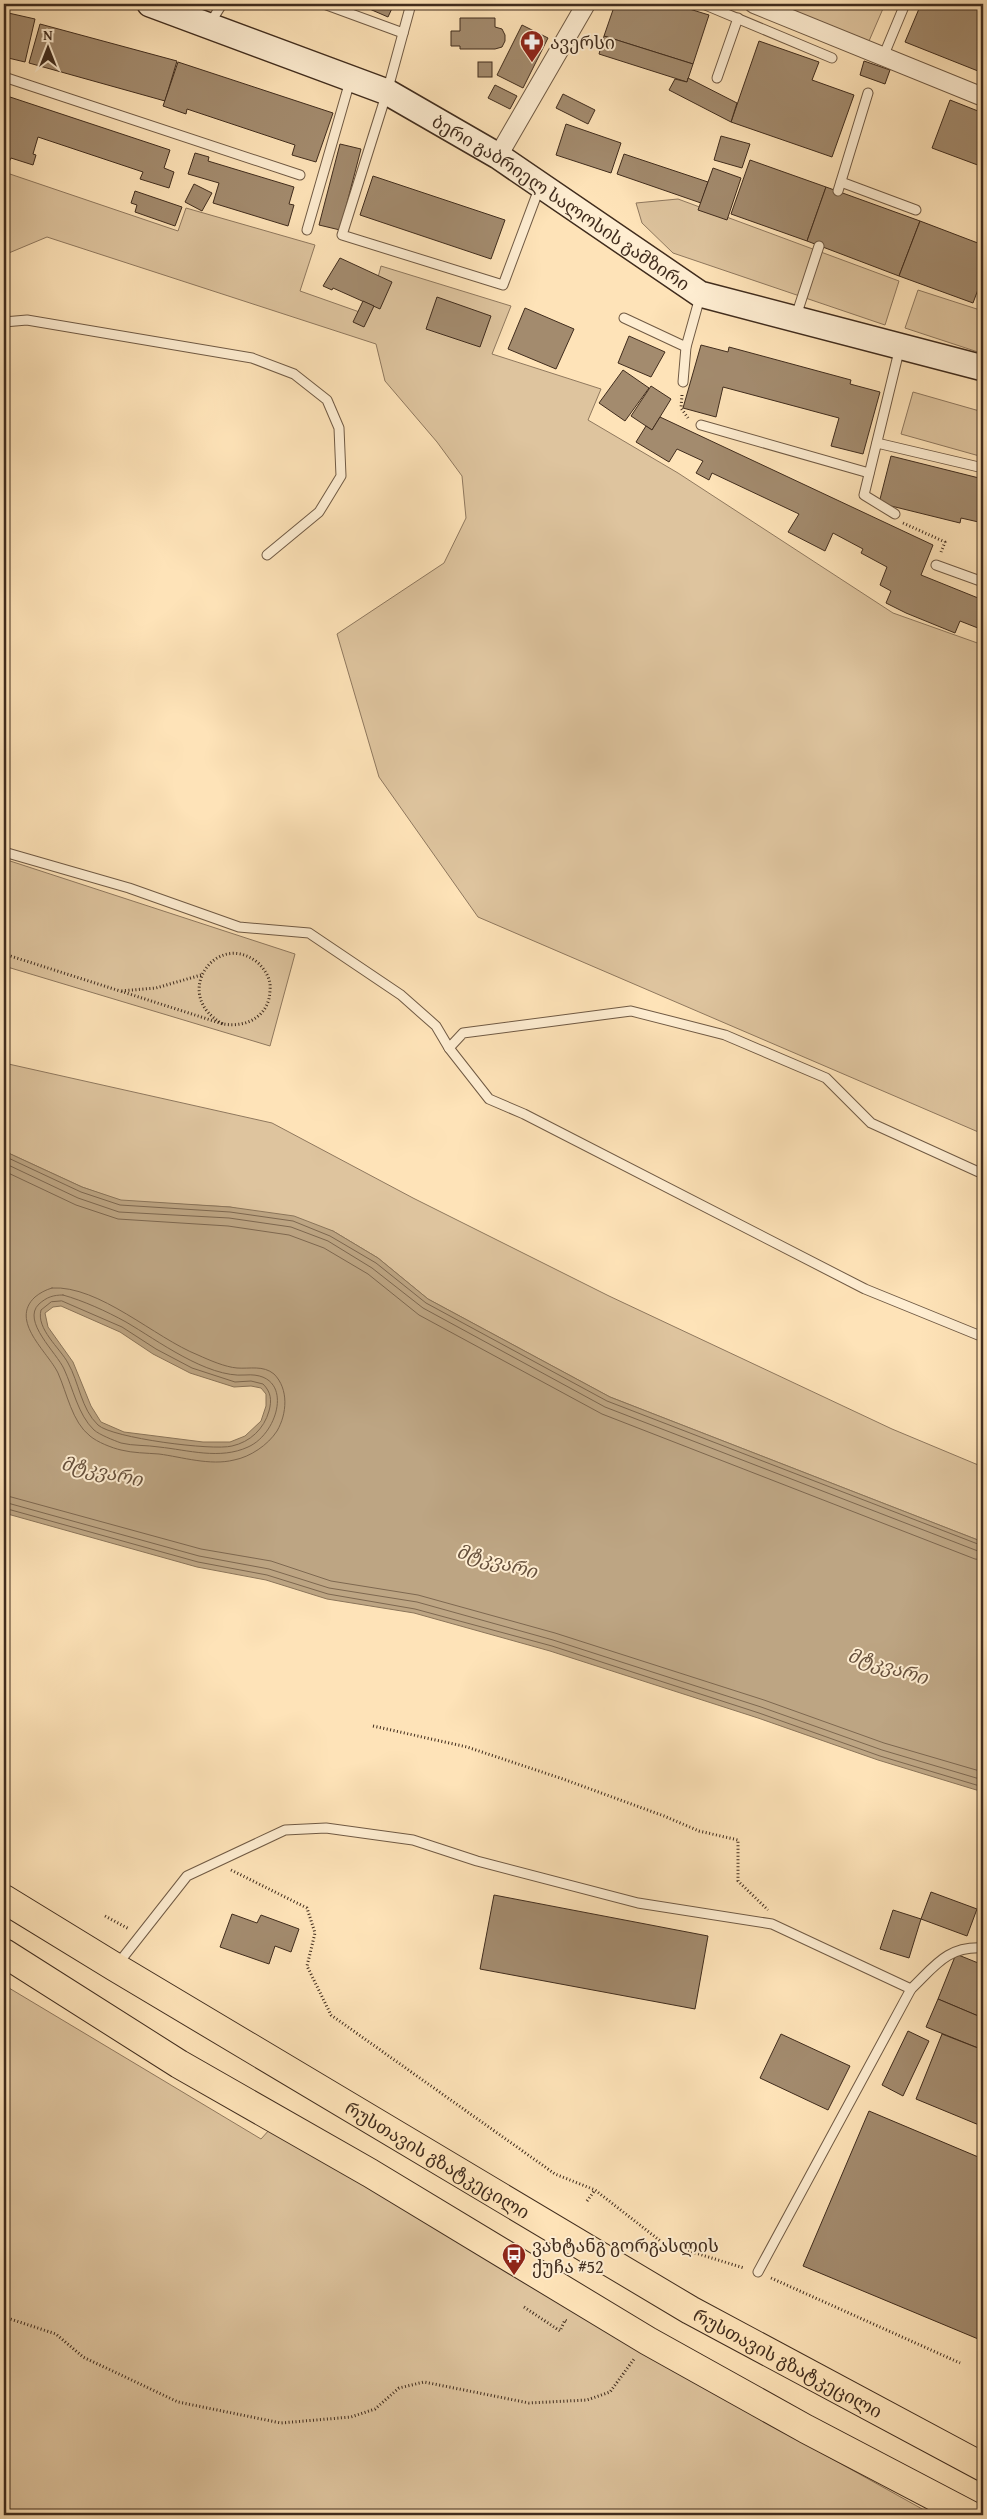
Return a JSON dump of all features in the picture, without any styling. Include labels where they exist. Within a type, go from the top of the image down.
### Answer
[{"type":"highway","name":"რუსთავის გზატკეცილი","points":[[4,1899],[690,2310],[983,2467]]},
{"type":"highway","points":[[4,1953],[178,2064],[370,2173],[648,2341],[806,2429],[970,2515]]},
{"type":"main road","name":"ბერი გაბრიელ სალოსის გამზირი","points":[[150,4],[387,92],[498,156],[700,294],[983,368]]},
{"type":"street","points":[[498,156],[586,4]]},
{"type":"street","points":[[754,4],[983,97]]},
{"type":"lane","points":[[208,25],[222,4]]},
{"type":"lane","points":[[324,4],[403,33]]},
{"type":"lane","points":[[411,4],[387,92],[342,235],[503,285],[541,185]]},
{"type":"lane","points":[[703,4],[832,58]]},
{"type":"lane","points":[[883,57],[905,4]]},
{"type":"lane","points":[[717,78],[738,18]]},
{"type":"lane","points":[[4,77],[300,175]]},
{"type":"lane","points":[[307,230],[351,78]]},
{"type":"lane","points":[[868,93],[839,186],[916,210]]},
{"type":"lane","points":[[795,319],[819,246]]},
{"type":"lane","points":[[683,382],[686,347],[700,294]]},
{"type":"lane","points":[[624,318],[686,347]]},
{"type":"lane","points":[[4,322],[27,320],[252,358],[294,374],[327,400],[339,428],[341,476],[319,512],[267,555]]},
{"type":"lane","points":[[895,514],[864,495],[900,347]]},
{"type":"lane","points":[[701,425],[870,474]]},
{"type":"lane","points":[[877,443],[983,468]]},
{"type":"lane","points":[[936,565],[983,582]]},
{"type":"lane","points":[[4,852],[129,888],[239,927],[309,933],[401,995],[436,1026],[449,1048],[489,1099],[524,1114],[865,1289],[983,1337]]},
{"type":"lane","points":[[449,1048],[463,1033],[631,1011],[726,1036],[826,1078],[871,1123],[983,1174]]},
{"type":"lane","points":[[115,1967],[187,1876],[285,1830],[326,1828],[413,1840],[478,1861],[638,1903],[772,1924],[910,1989]]},
{"type":"lane","points":[[758,2272],[910,1989],[946,1955],[965,1947],[983,1948]]},
{"type":"path","points":[[683,382],[680,408],[686,417],[701,425]]},
{"type":"path","points":[[895,514],[899,521],[944,542],[936,565]]},
{"type":"path","points":[[4,954],[223,1024],[235,1026],[246,1024],[261,1014],[270,999],[271,987],[268,975],[252,958],[240,954],[228,954],[217,958],[208,965],[201,975],[198,986],[199,999],[204,1010],[212,1018],[223,1024]]},
{"type":"path","points":[[120,991],[156,988],[201,975]]},
{"type":"path","points":[[372,1726],[467,1747],[563,1779],[664,1816],[699,1831],[738,1840],[738,1881],[762,1902],[773,1916],[772,1924]]},
{"type":"path","points":[[216,1863],[307,1908],[315,1933],[307,1966],[331,2015],[555,2174],[595,2190],[663,2243],[758,2272],[960,2363]]},
{"type":"path","points":[[105,1916],[140,1936]]},
{"type":"path","points":[[587,2201],[595,2190]]},
{"type":"path","points":[[524,2307],[560,2331]]},
{"type":"path","points":[[4,2317],[56,2334],[83,2357],[178,2402],[281,2422],[351,2418],[375,2409],[399,2388],[424,2382],[529,2403],[587,2400],[610,2392],[648,2341]]},
{"type":"shaded area","points":[[777,4],[885,4],[869,41]]},
{"type":"shaded area","points":[[4,172],[178,231],[186,208],[315,245],[300,291],[368,315],[381,266],[511,306],[492,354],[601,389],[588,420],[678,473],[893,613],[983,645],[983,1134],[478,917],[379,777],[337,634],[444,563],[466,518],[462,476],[437,442],[385,381],[376,344],[47,237],[4,255]]},
{"type":"shaded area","points":[[678,199],[899,281],[885,325],[673,253],[642,223],[636,203]]},
{"type":"shaded area","points":[[918,290],[983,311],[983,345],[981,353],[905,328]]},
{"type":"shaded area","points":[[913,392],[983,412],[983,457],[901,434]]},
{"type":"shaded area","points":[[4,859],[295,954],[270,1046],[4,966]]},
{"type":"shaded area","points":[[4,1063],[272,1123],[413,1198],[609,1296],[892,1429],[983,1467],[983,1542],[610,1397],[428,1299],[378,1258],[333,1231],[230,1207],[121,1201],[82,1187],[4,1151]]},
{"type":"shaded area","points":[[4,1985],[261,2139],[270,2129],[658,2362],[933,2515],[4,2515]]},
{"type":"water","name":"მტკვარი","points":[[4,1151],[82,1187],[121,1200],[230,1207],[294,1216],[333,1231],[378,1258],[428,1299],[610,1397],[983,1542],[983,1792],[878,1760],[758,1718],[550,1651],[414,1613],[327,1599],[266,1580],[197,1567],[4,1513]],"holes":[[[61,1306],[120,1332],[153,1354],[190,1373],[234,1387],[251,1386],[261,1388],[266,1394],[266,1406],[261,1421],[245,1436],[230,1442],[203,1442],[124,1432],[101,1422],[91,1406],[73,1362],[48,1327],[45,1313],[53,1307]]]},
{"type":"building","points":[[358,4],[394,4],[388,17]]},
{"type":"building","points":[[615,4],[673,4],[709,15],[693,64],[604,36]]},
{"type":"building","points":[[921,4],[983,4],[983,73],[905,42]]},
{"type":"building","points":[[4,12],[35,19],[25,62],[4,57]]},
{"type":"building","points":[[460,18],[495,18],[495,27],[502,29],[505,35],[502,47],[495,49],[460,49],[460,46],[451,46],[451,31],[460,31]]},
{"type":"building","points":[[40,24],[177,61],[165,101],[29,63]]},
{"type":"building","points":[[522,25],[548,38],[523,88],[497,75]]},
{"type":"building","points":[[604,36],[693,64],[687,82],[599,54]]},
{"type":"building","points":[[759,41],[819,62],[812,80],[854,95],[832,157],[731,122]]},
{"type":"building","points":[[864,61],[890,70],[885,84],[860,75]]},
{"type":"building","points":[[178,62],[333,113],[316,162],[292,155],[295,145],[187,109],[186,114],[163,106]]},
{"type":"building","points":[[478,62],[492,62],[492,77],[478,77]]},
{"type":"building","points":[[688,78],[737,103],[731,122],[669,90],[675,79],[687,82]]},
{"type":"building","points":[[495,85],[517,96],[510,109],[488,98]]},
{"type":"building","points":[[563,94],[595,110],[588,124],[556,108]]},
{"type":"building","points":[[4,95],[170,150],[164,168],[174,172],[169,188],[140,179],[143,172],[38,137],[33,154],[36,155],[33,165],[11,158],[9,162],[4,161]]},
{"type":"building","points":[[950,100],[983,113],[983,167],[932,148]]},
{"type":"building","points":[[566,124],[621,143],[611,173],[556,155]]},
{"type":"building","points":[[721,136],[750,144],[742,168],[714,160]]},
{"type":"building","points":[[340,144],[361,149],[340,230],[319,225]]},
{"type":"building","points":[[195,153],[209,157],[208,161],[294,187],[289,204],[294,205],[288,226],[213,203],[219,183],[188,174]]},
{"type":"building","points":[[624,154],[708,182],[701,203],[617,174]]},
{"type":"building","points":[[750,160],[826,187],[807,241],[731,214]]},
{"type":"building","points":[[713,168],[741,178],[727,220],[698,210]]},
{"type":"building","points":[[373,176],[505,220],[491,259],[360,215]]},
{"type":"building","points":[[194,184],[212,193],[202,211],[185,202]]},
{"type":"building","points":[[826,187],[920,221],[899,276],[807,241]]},
{"type":"building","points":[[135,191],[182,207],[175,226],[135,212],[137,205],[131,203]]},
{"type":"building","points":[[920,221],[983,245],[983,276],[973,303],[899,276]]},
{"type":"building","points":[[340,258],[392,282],[380,309],[333,288],[332,290],[323,286]]},
{"type":"building","points":[[437,297],[491,316],[480,347],[426,329]]},
{"type":"building","points":[[363,301],[374,306],[364,327],[353,322]]},
{"type":"building","points":[[525,308],[574,329],[556,369],[508,349]]},
{"type":"building","points":[[629,336],[665,352],[651,377],[618,363]]},
{"type":"building","points":[[701,345],[728,352],[729,347],[851,380],[850,384],[880,392],[863,454],[831,446],[839,418],[723,387],[716,417],[683,408]]},
{"type":"building","points":[[623,370],[649,388],[625,421],[599,403]]},
{"type":"building","points":[[651,386],[671,399],[652,430],[631,416]]},
{"type":"building","points":[[660,417],[933,545],[921,575],[983,600],[983,630],[960,621],[955,633],[886,603],[891,591],[880,585],[887,567],[861,553],[863,549],[833,533],[825,551],[788,532],[799,514],[712,473],[709,480],[696,473],[703,461],[677,449],[669,462],[636,442],[646,426],[652,430]]},
{"type":"building","points":[[891,456],[983,479],[983,523],[961,518],[960,523],[879,503]]},
{"type":"building","points":[[931,1892],[977,1909],[967,1936],[921,1919]]},
{"type":"building","points":[[494,1895],[708,1936],[695,2009],[480,1969]]},
{"type":"building","points":[[893,1910],[921,1919],[909,1958],[880,1949]]},
{"type":"building","points":[[232,1914],[257,1923],[261,1915],[299,1929],[291,1952],[275,1946],[269,1964],[220,1947]]},
{"type":"building","points":[[956,1954],[983,1965],[983,2018],[938,1999]]},
{"type":"building","points":[[938,1999],[983,2018],[983,2050],[926,2027]]},
{"type":"building","points":[[908,2031],[929,2041],[903,2096],[882,2085]]},
{"type":"building","points":[[781,2034],[850,2066],[828,2110],[760,2078]]},
{"type":"building","points":[[942,2034],[983,2050],[983,2115],[979,2125],[916,2099]]},
{"type":"building","points":[[869,2111],[983,2159],[983,2341],[803,2266]]},
{"type":"place","name":"ავერსი","points":[[532,63]]},
{"type":"place","name":"ვახტანგ გორგასლის ქუჩა #52","points":[[514,2276]]}]
